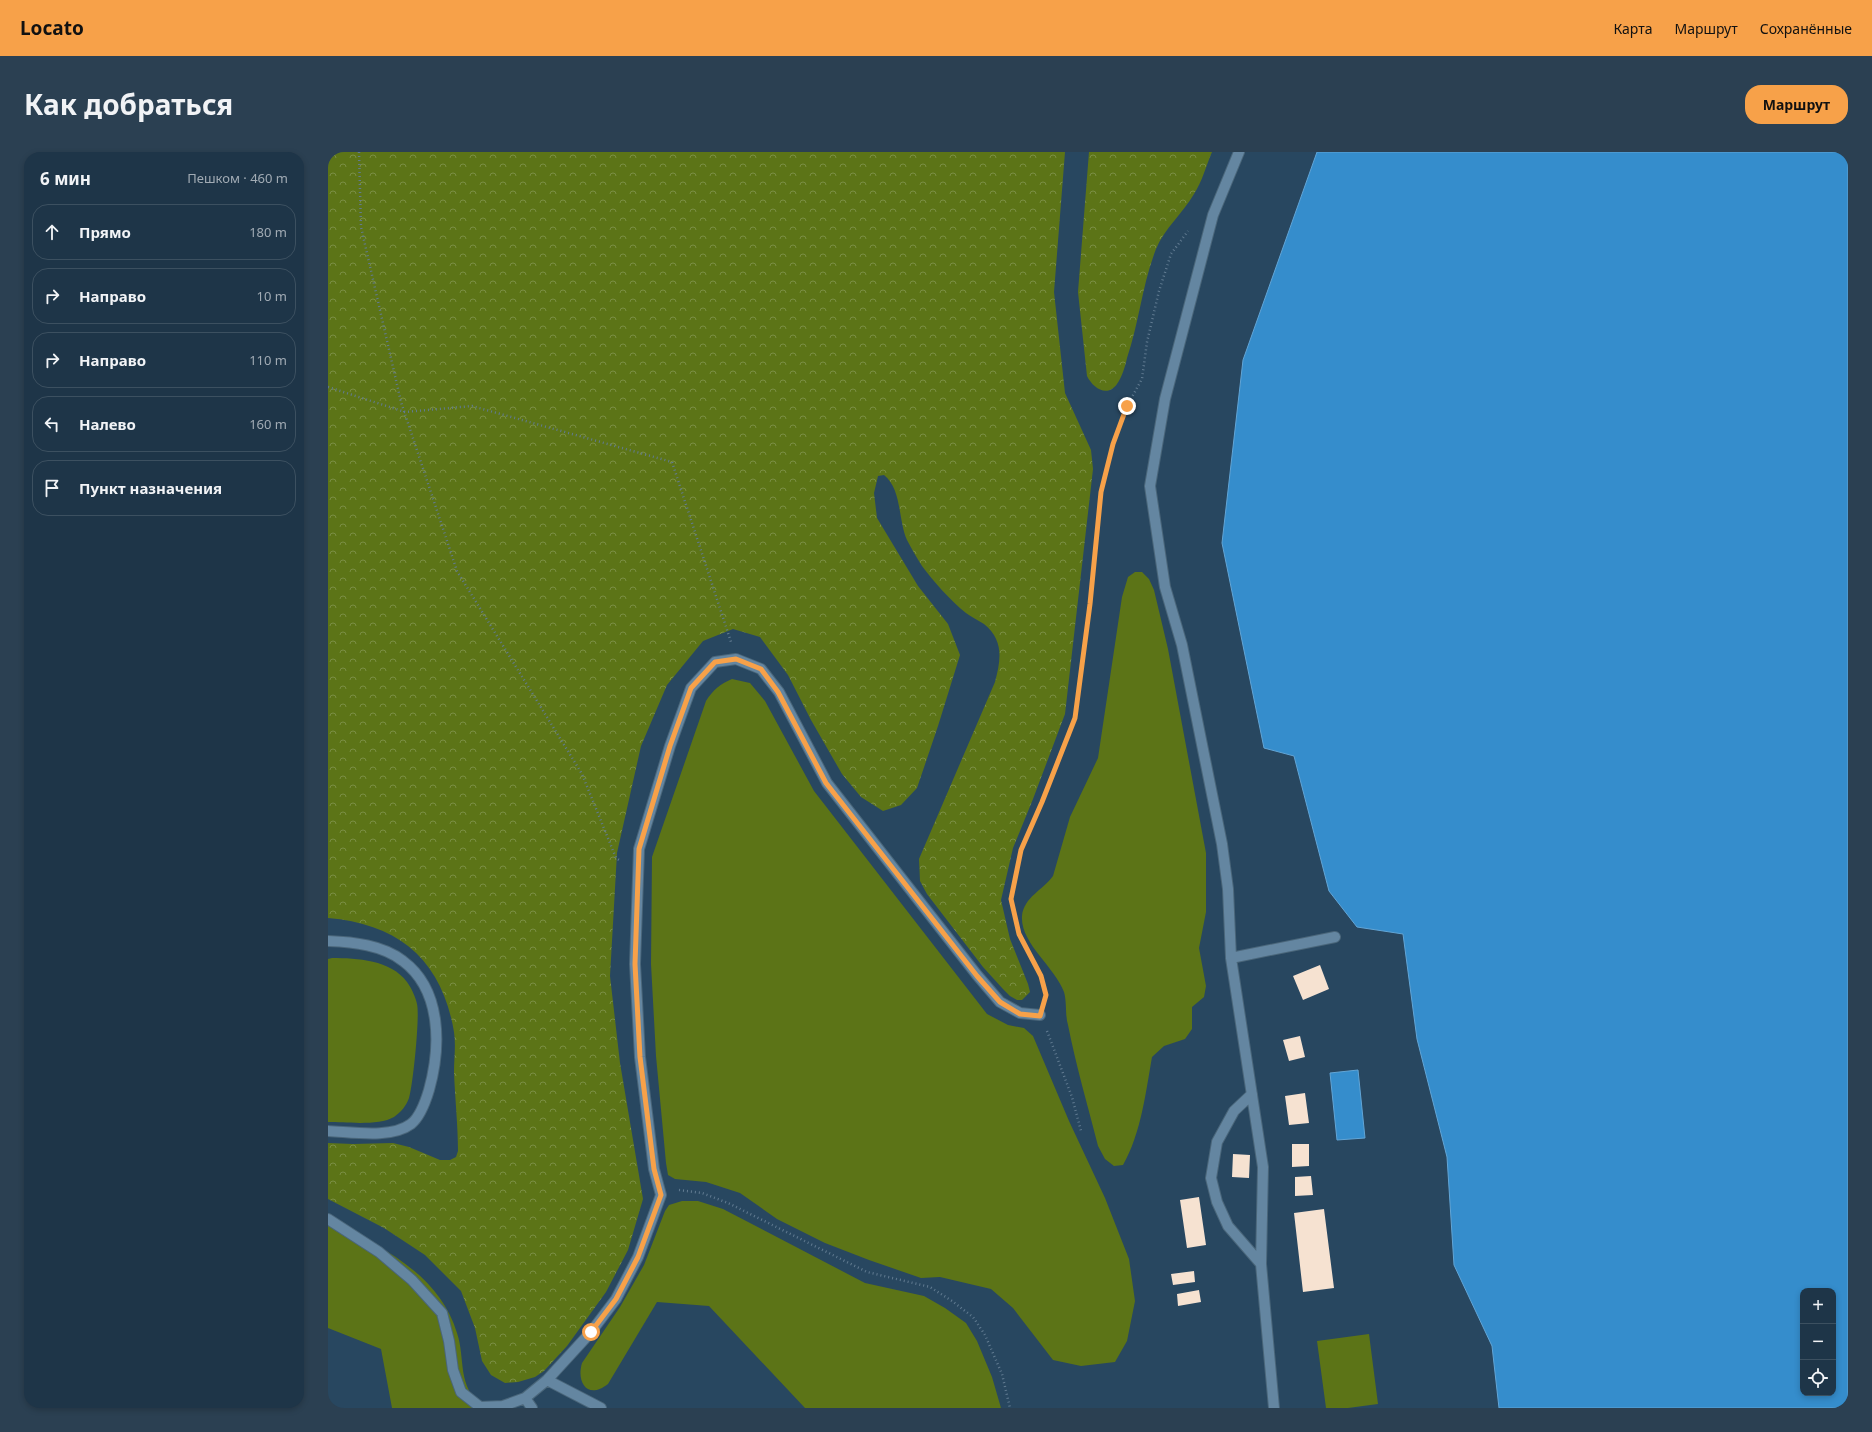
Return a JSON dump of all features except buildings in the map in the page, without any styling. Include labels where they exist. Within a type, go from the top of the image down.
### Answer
[{"type":"lane","points":[[1239,152],[1213,216],[1165,399],[1150,486],[1165,587],[1182,645],[1222,844],[1228,889],[1230,958],[1263,1167],[1260,1264],[1274,1408]]},
{"type":"lane","points":[[328,1219],[379,1252],[412,1280],[442,1313],[449,1341],[453,1370],[461,1392],[480,1406],[503,1406],[525,1398],[547,1380],[591,1332],[616,1299],[638,1257],[661,1195],[654,1169],[640,1057],[635,964],[639,849],[670,746],[691,688],[715,662],[736,659],[761,669],[778,692],[826,783],[977,976],[1000,1002],[1020,1014],[1040,1016]]},
{"type":"lane","points":[[1230,958],[1335,938]]},
{"type":"lane","points":[[328,941],[351,942],[382,950],[403,960],[418,975],[431,1001],[437,1034],[434,1071],[426,1102],[412,1124],[393,1132],[328,1131]]},
{"type":"lane","points":[[1252,1094],[1234,1111],[1217,1142],[1211,1178],[1217,1202],[1228,1226],[1260,1264]]},
{"type":"lane","points":[[547,1380],[601,1408]]},
{"type":"lane","points":[[525,1398],[532,1408]]},
{"type":"path","points":[[359,152],[361,227],[404,412],[457,571],[582,774],[616,858],[638,873]]},
{"type":"path","points":[[1081,1131],[1072,1097],[1040,1016],[1046,995],[1041,976],[1019,934],[1011,899],[1021,850],[1042,802],[1075,718],[1090,604],[1101,492],[1113,444],[1127,406],[1142,379],[1147,342],[1159,290],[1171,254],[1196,222],[1213,216]]},
{"type":"path","points":[[328,387],[404,412],[472,406],[672,462],[736,659]]},
{"type":"path","points":[[661,1195],[680,1190],[702,1193],[728,1203],[867,1272],[930,1287],[936,1290],[973,1317],[985,1335],[1002,1374],[1010,1408]]},
{"type":"green space","points":[[328,152],[1065,152],[1054,292],[1065,393],[1091,450],[1093,469],[1065,714],[1013,848],[1001,900],[1010,939],[1030,992],[1022,1000],[1017,1000],[1003,989],[983,967],[927,894],[920,881],[919,859],[995,682],[999,666],[999,651],[995,637],[990,630],[984,624],[966,613],[954,603],[922,566],[904,532],[894,488],[884,475],[878,476],[874,493],[877,518],[918,586],[948,624],[960,655],[917,788],[901,805],[883,811],[861,797],[842,774],[811,720],[788,675],[760,637],[733,629],[703,641],[667,685],[641,746],[617,853],[610,976],[620,1063],[643,1199],[628,1250],[606,1292],[567,1346],[544,1371],[535,1377],[518,1382],[505,1383],[491,1375],[482,1361],[475,1328],[461,1291],[425,1255],[384,1228],[328,1199],[328,1143],[393,1143],[409,1147],[440,1160],[450,1160],[456,1157],[458,1151],[458,1131],[454,1072],[455,1037],[448,1007],[439,985],[428,966],[413,950],[396,938],[376,928],[328,918]]},
{"type":"green space","points":[[1089,152],[1212,152],[1202,179],[1190,201],[1159,242],[1147,276],[1135,331],[1123,372],[1117,384],[1113,388],[1105,391],[1096,387],[1087,376],[1078,292]]},
{"type":"green space","points":[[1135,572],[1142,572],[1149,579],[1154,590],[1168,649],[1206,853],[1206,912],[1199,948],[1206,986],[1204,997],[1192,1007],[1192,1029],[1185,1039],[1164,1046],[1152,1057],[1139,1126],[1123,1165],[1114,1166],[1105,1159],[1098,1146],[1071,1040],[1067,1021],[1064,992],[1060,983],[1026,936],[1022,916],[1023,909],[1026,904],[1053,876],[1070,817],[1098,758],[1122,597],[1128,577]]},
{"type":"green space","points":[[732,679],[750,683],[765,701],[814,791],[987,1014],[1008,1025],[1024,1028],[1033,1036],[1069,1121],[1105,1198],[1129,1259],[1135,1301],[1127,1341],[1115,1362],[1081,1366],[1053,1360],[1013,1308],[991,1289],[940,1277],[921,1278],[869,1260],[825,1243],[777,1219],[740,1193],[706,1182],[675,1179],[668,1175],[656,1056],[651,964],[652,857],[706,701],[717,688]]},
{"type":"green space","points":[[332,958],[373,962],[392,969],[407,982],[416,999],[418,1011],[417,1035],[411,1091],[406,1104],[401,1111],[388,1120],[371,1123],[328,1122],[328,959]]},
{"type":"green space","points":[[682,1201],[698,1201],[723,1209],[865,1283],[924,1296],[945,1308],[966,1323],[977,1341],[992,1377],[1001,1408],[805,1408],[709,1306],[657,1302],[608,1384],[601,1389],[589,1390],[582,1383],[582,1363],[620,1307],[644,1265],[665,1211],[669,1205]]},
{"type":"green space","points":[[328,1220],[387,1251],[422,1278],[437,1294],[448,1312],[457,1333],[460,1343],[463,1372],[469,1391],[475,1400],[484,1408],[392,1408],[381,1349],[328,1328]]},
{"type":"green space","points":[[1369,1334],[1378,1404],[1348,1408],[1326,1408],[1317,1341]]},
{"type":"water","points":[[1317,152],[1848,152],[1848,1408],[1499,1408],[1492,1346],[1454,1265],[1447,1157],[1417,1039],[1403,934],[1357,927],[1329,891],[1294,756],[1264,748],[1222,543],[1243,360]]},
{"type":"water","points":[[1358,1070],[1365,1138],[1337,1140],[1330,1073]]},
{"type":"route","points":[[591,1332],[616,1299],[638,1257],[661,1195],[654,1169],[640,1057],[635,964],[639,849],[670,746],[691,688],[715,662],[736,659],[761,669],[778,692],[826,783],[977,976],[1000,1002],[1020,1014],[1040,1016],[1046,995],[1041,976],[1019,934],[1011,899],[1021,850],[1042,802],[1075,718],[1090,604],[1093,556],[1101,492],[1113,444],[1127,406]]}]
